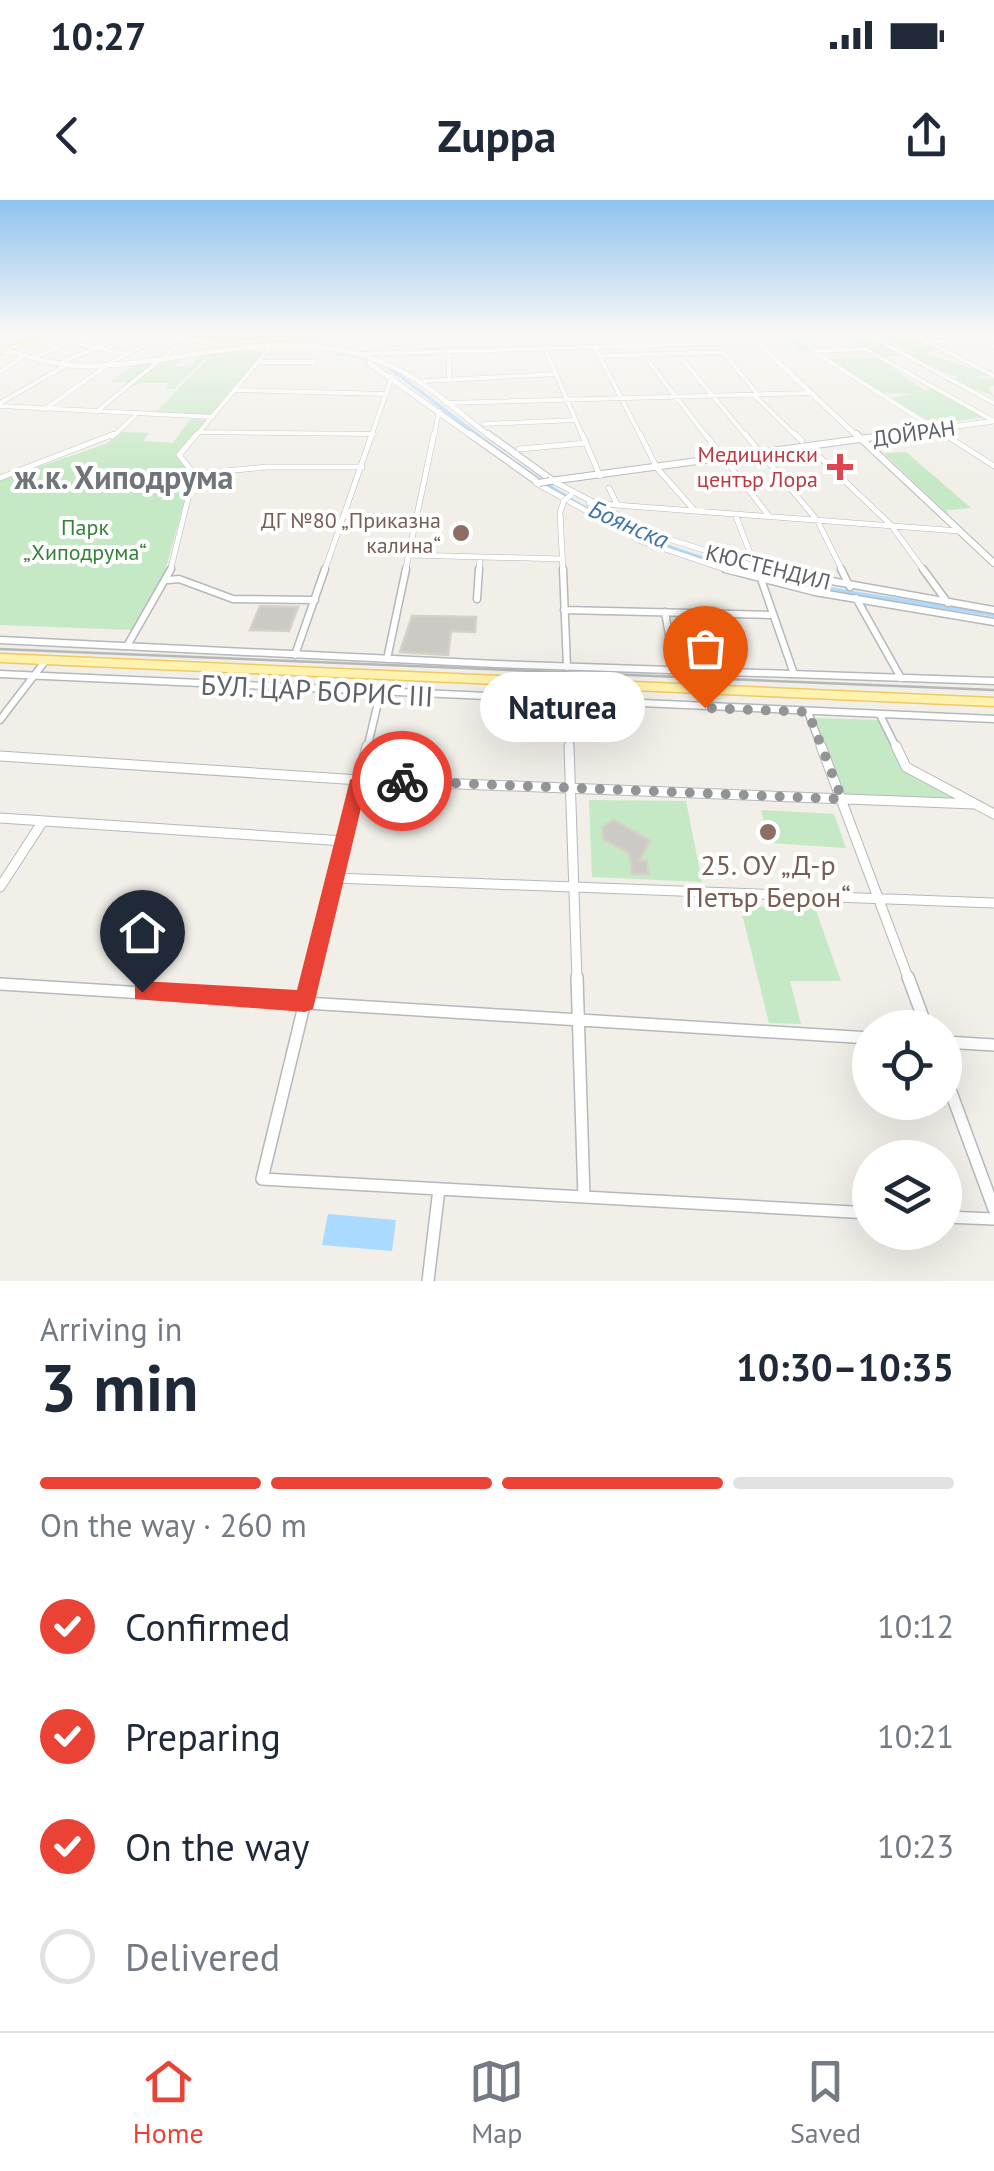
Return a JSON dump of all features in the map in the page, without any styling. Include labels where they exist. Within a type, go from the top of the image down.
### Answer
[{"type":"main road","name":"БУЛ. ЦАР БОРИС III","points":[[0,658],[994,702]]},
{"type":"street","points":[[0,404],[37,382]]},
{"type":"street","points":[[45,409],[83,382]]},
{"type":"street","points":[[96,412],[133,382]]},
{"type":"street","points":[[126,646],[168,580],[193,478],[179,456],[242,382]]},
{"type":"street","points":[[296,654],[390,382]]},
{"type":"street","name":"КЮСТЕНДИЛ","points":[[416,382],[571,494],[634,527],[756,568],[994,610]]},
{"type":"street","points":[[560,382],[600,476]]},
{"type":"street","points":[[614,382],[657,468],[695,510]]},
{"type":"street","points":[[665,382],[720,460],[769,516]]},
{"type":"street","points":[[703,382],[817,520],[850,587]]},
{"type":"street","points":[[746,382],[802,441]]},
{"type":"street","points":[[800,382],[994,563]]},
{"type":"street","points":[[864,382],[994,466]]},
{"type":"street","points":[[925,382],[994,421]]},
{"type":"street","points":[[955,382],[994,403]]},
{"type":"street","points":[[236,390],[388,390],[402,384]]},
{"type":"street","name":"КЮСТЕНДИЛ","points":[[402,384],[563,501],[636,538],[761,579],[994,622]]},
{"type":"street","points":[[935,388],[960,385]]},
{"type":"street","points":[[444,403],[812,393]]},
{"type":"street","points":[[0,404],[213,417]]},
{"type":"street","points":[[388,659],[439,410]]},
{"type":"street","points":[[0,478],[110,438],[136,414]]},
{"type":"street","points":[[484,424],[576,420]]},
{"type":"street","points":[[437,421],[453,421]]},
{"type":"street","name":"ДОЙРАН","points":[[538,483],[994,421]]},
{"type":"street","points":[[200,432],[374,434]]},
{"type":"street","points":[[519,449],[586,443]]},
{"type":"street","points":[[809,447],[891,526],[948,603]]},
{"type":"street","points":[[193,478],[210,472],[362,467]]},
{"type":"street","points":[[609,488],[616,504]]},
{"type":"street","points":[[567,667],[560,512],[563,501],[571,494]]},
{"type":"street","points":[[585,502],[959,530]]},
{"type":"street","points":[[560,512],[574,508]]},
{"type":"street","points":[[735,514],[756,568]]},
{"type":"street","points":[[345,516],[417,517]]},
{"type":"street","points":[[409,555],[562,559]]},
{"type":"street","points":[[476,598],[480,557]]},
{"type":"street","points":[[761,579],[794,674]]},
{"type":"street","points":[[168,580],[234,600],[315,600]]},
{"type":"street","points":[[856,598],[901,678]]},
{"type":"street","points":[[564,610],[771,614]]},
{"type":"street","points":[[665,612],[675,670]]},
{"type":"street","name":"БУЛ. ЦАР БОРИС III","points":[[0,640],[567,667],[994,681]]},
{"type":"street","points":[[0,720],[46,660]]},
{"type":"street","name":"БУЛ. ЦАР БОРИС III","points":[[0,674],[994,719]]},
{"type":"street","points":[[380,694],[262,1178],[852,1212]]},
{"type":"street","points":[[568,702],[584,1197]]},
{"type":"street","points":[[808,712],[920,1010]]},
{"type":"street","points":[[880,714],[906,767],[994,814]]},
{"type":"street","points":[[0,756],[359,780],[975,804]]},
{"type":"street","points":[[0,818],[344,841]]},
{"type":"street","points":[[0,887],[43,821]]},
{"type":"street","points":[[335,878],[994,904]]},
{"type":"street","points":[[0,984],[852,1037]]},
{"type":"street","points":[[962,1043],[994,1045]]},
{"type":"street","points":[[961,1120],[994,1209]]},
{"type":"street","points":[[428,1281],[439,1189]]},
{"type":"street","points":[[962,1218],[994,1220]]},
{"type":"green space","points":[[135,382],[181,382],[174,389],[166,389],[169,383],[141,383],[129,388]]},
{"type":"green space","points":[[185,382],[238,382],[210,415],[155,413]]},
{"type":"green space","points":[[867,382],[913,382],[924,390],[935,389],[986,417],[935,424],[890,398],[912,394],[884,393]]},
{"type":"green space","points":[[958,382],[994,382],[989,387],[994,397]]},
{"type":"green space","name":"Парк „Хиподрума“","points":[[190,419],[206,420],[177,455],[189,473],[189,484],[160,590],[133,630],[0,625],[0,480],[106,444],[122,432],[149,433],[143,441],[173,443]]},
{"type":"green space","points":[[875,445],[884,453],[906,452],[971,508],[947,510],[949,515]]},
{"type":"green space","points":[[815,718],[880,720],[903,768],[961,800],[845,796]]},
{"type":"green space","points":[[589,800],[686,801],[702,882],[592,877]]},
{"type":"green space","points":[[761,810],[834,814],[846,848],[769,843]]},
{"type":"green space","points":[[740,906],[815,908],[841,981],[790,981],[801,1024],[769,1023]]},
{"type":"water","points":[[406,382],[411,382],[550,485],[653,539],[700,556],[797,581],[994,613],[994,617],[802,584],[708,560],[662,545],[555,493]]},
{"type":"water","points":[[328,1214],[396,1220],[392,1251],[322,1245]]},
{"type":"building","points":[[260,606],[298,607],[289,631],[250,630]]},
{"type":"building","points":[[412,616],[476,617],[475,632],[451,631],[448,655],[400,652]]},
{"type":"building","points":[[614,820],[650,841],[639,861],[647,861],[649,874],[632,874],[629,853],[603,839],[602,827]]},
{"type":"tram line","points":[[0,649],[994,690]]},
{"type":"way so far","points":[[402,781],[842,799],[808,712],[705,708]]},
{"type":"place","name":"Медицински център Лора","points":[[840,467]]},
{"type":"place","name":"ДГ №80 „Приказна калина“","points":[[461,533]]},
{"type":"place","name":"Naturea","points":[[705,708]]},
{"type":"place","name":"25. ОУ „Д-р Петър Берон“","points":[[768,832]]},
{"type":"district","name":"ж.к. Хиподрума","points":[[124,477]]},
{"type":"route","points":[[142,992],[305,1002],[359,780],[402,781]]},
{"type":"water label","name":"Боянска","points":[[629,524]]}]
